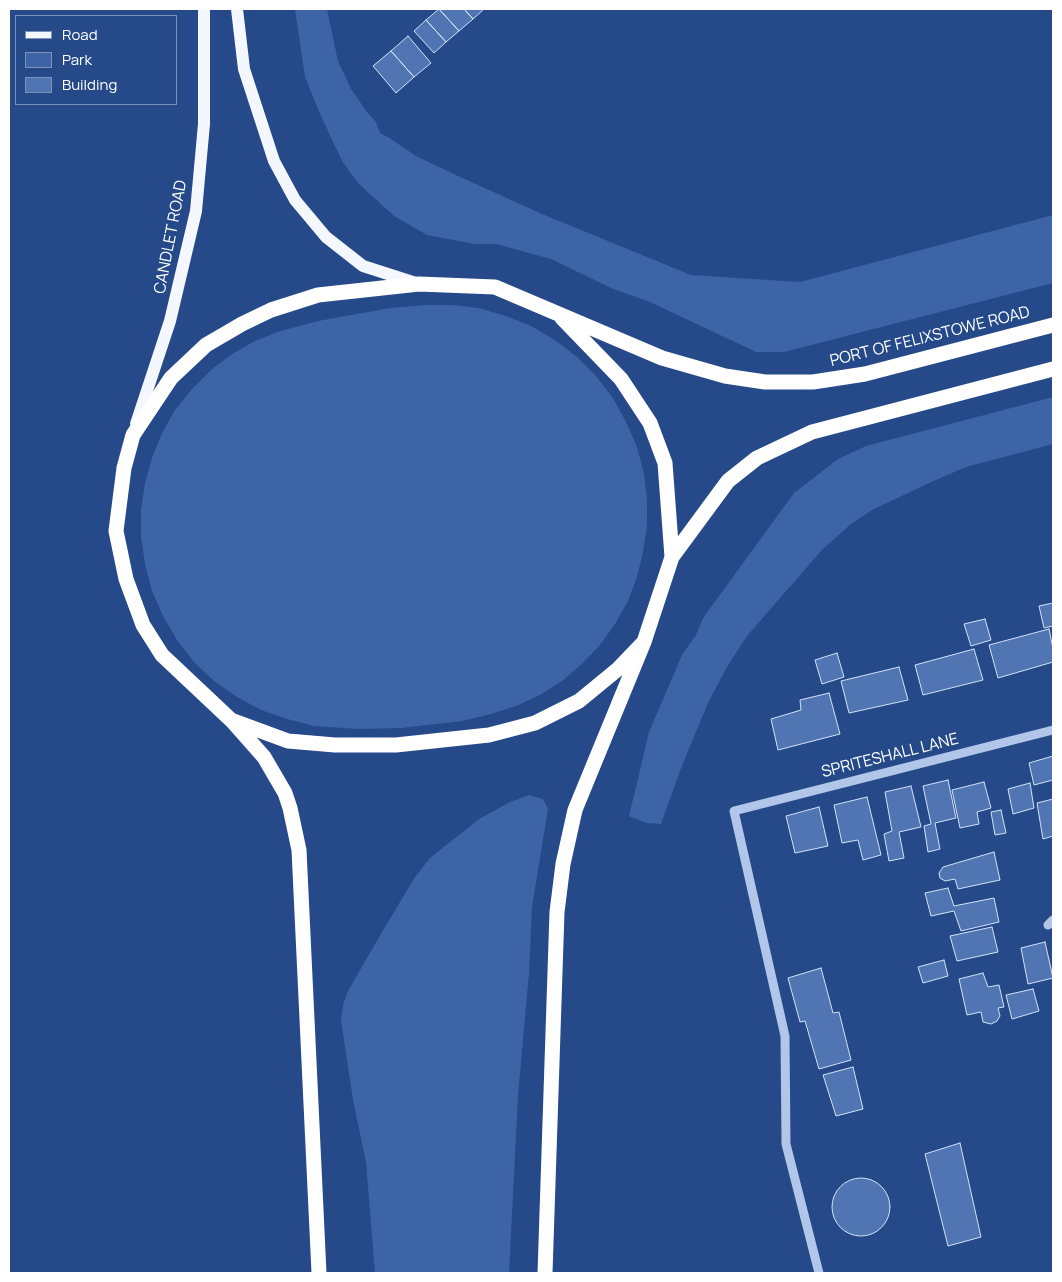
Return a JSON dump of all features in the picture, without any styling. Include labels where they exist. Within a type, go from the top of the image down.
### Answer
[{"type":"highway","name":"PORT OF FELIXSTOWE ROAD","points":[[319,1273],[299,850],[290,808],[264,757],[231,720],[162,654],[143,625],[126,579],[116,531],[124,468],[132,436],[171,378],[206,346],[242,324],[271,310],[318,296],[420,284],[495,287],[662,358],[724,376],[765,382],[813,382],[865,374],[1053,325]]},
{"type":"highway","points":[[558,313],[621,378],[650,423],[665,462],[672,557]]},
{"type":"highway","points":[[545,1273],[557,912],[563,864],[578,801],[644,642],[672,557],[728,482],[757,458],[812,432],[1053,369]]},
{"type":"highway","points":[[231,720],[288,741],[335,745],[396,745],[489,735],[535,723],[579,701],[618,669],[644,642]]},
{"type":"main road","name":"CANDLET ROAD","points":[[132,436],[170,321],[196,211],[204,124],[204,9]]},
{"type":"main road","points":[[238,9],[244,69],[274,161],[295,200],[326,237],[363,266],[420,284]]},
{"type":"street","name":"SPRITESHALL LANE","points":[[819,1273],[786,1144],[785,1036],[734,811],[1053,730]]},
{"type":"green space","points":[[295,9],[327,9],[338,61],[351,89],[376,122],[380,133],[416,156],[456,175],[542,214],[691,275],[800,282],[1053,215],[1053,283],[784,352],[756,352],[650,302],[611,288],[551,259],[496,244],[475,244],[427,235],[394,216],[358,183],[342,161],[305,77]]},
{"type":"green space","points":[[425,305],[479,308],[531,326],[555,340],[577,357],[596,376],[613,398],[637,447],[644,474],[647,500],[647,526],[643,552],[637,577],[628,601],[600,645],[562,681],[540,695],[516,706],[491,714],[462,721],[402,728],[358,729],[314,726],[261,710],[237,697],[214,681],[194,662],[177,640],[163,616],[152,591],[141,537],[141,510],[145,483],[162,433],[175,410],[211,370],[232,354],[255,341],[280,331],[318,321],[390,308]]},
{"type":"green space","points":[[1053,397],[1053,444],[966,467],[929,483],[872,510],[851,524],[822,550],[747,636],[727,667],[708,703],[683,763],[661,824],[647,823],[629,816],[649,732],[682,655],[696,635],[703,618],[794,493],[838,459],[866,446]]},
{"type":"green space","points":[[529,795],[543,799],[548,809],[532,907],[529,973],[518,1096],[509,1273],[375,1273],[366,1162],[353,1100],[341,1020],[343,1005],[348,991],[382,932],[415,877],[430,858],[479,819],[510,802]]},
{"type":"building","points":[[439,9],[464,9],[473,19],[459,31]]},
{"type":"building","points":[[439,9],[459,31],[446,42],[426,20]]},
{"type":"building","points":[[464,9],[484,9],[473,19]]},
{"type":"building","points":[[426,20],[446,42],[434,53],[414,31]]},
{"type":"building","points":[[408,36],[431,63],[414,77],[391,51]]},
{"type":"building","points":[[391,51],[414,77],[396,93],[373,66]]},
{"type":"building","points":[[1053,603],[1053,626],[1044,628],[1039,606]]},
{"type":"building","points":[[985,619],[991,640],[971,646],[964,624]]},
{"type":"building","points":[[1049,629],[1053,649],[1053,662],[998,678],[989,645]]},
{"type":"building","points":[[974,649],[983,680],[923,695],[915,665]]},
{"type":"building","points":[[837,653],[844,677],[822,684],[815,660]]},
{"type":"building","points":[[899,667],[908,700],[849,713],[841,681]]},
{"type":"building","points":[[829,693],[840,734],[778,750],[771,719],[801,710],[800,700]]},
{"type":"building","points":[[1053,756],[1053,780],[1034,785],[1029,763]]},
{"type":"building","points":[[948,780],[956,818],[935,823],[940,849],[928,852],[924,826],[931,824],[923,786]]},
{"type":"building","points":[[984,782],[991,808],[977,812],[979,824],[960,828],[952,790]]},
{"type":"building","points":[[1030,783],[1034,808],[1013,814],[1008,789]]},
{"type":"building","points":[[911,786],[921,827],[899,832],[904,858],[889,861],[884,834],[892,831],[885,792]]},
{"type":"building","points":[[867,797],[881,855],[863,860],[858,840],[842,843],[834,805]]},
{"type":"building","points":[[1053,799],[1053,836],[1043,839],[1037,803]]},
{"type":"building","points":[[819,807],[828,846],[795,853],[786,816]]},
{"type":"building","points":[[1001,810],[1006,833],[995,835],[991,812]]},
{"type":"building","points":[[994,852],[1000,880],[958,889],[955,879],[945,881],[940,878],[939,873],[943,867]]},
{"type":"building","points":[[948,888],[954,906],[994,898],[999,922],[961,931],[954,911],[931,916],[925,893]]},
{"type":"building","points":[[992,927],[998,952],[957,961],[950,936]]},
{"type":"building","points":[[1045,942],[1053,978],[1028,984],[1021,948]]},
{"type":"building","points":[[944,960],[948,976],[923,983],[918,967]]},
{"type":"building","points":[[821,968],[833,1013],[839,1012],[851,1060],[819,1069],[805,1021],[800,1022],[788,978]]},
{"type":"building","points":[[983,973],[988,987],[999,985],[1004,1007],[998,1008],[1000,1016],[997,1021],[991,1024],[983,1022],[981,1012],[967,1015],[959,979]]},
{"type":"building","points":[[1033,989],[1039,1011],[1012,1019],[1006,995]]},
{"type":"building","points":[[853,1067],[863,1109],[836,1116],[823,1075]]},
{"type":"building","points":[[960,1143],[981,1237],[948,1246],[925,1154]]},
{"type":"building","points":[[861,1178],[872,1180],[885,1191],[890,1207],[888,1218],[877,1231],[861,1236],[850,1234],[837,1223],[832,1207],[834,1196],[845,1183]]}]
